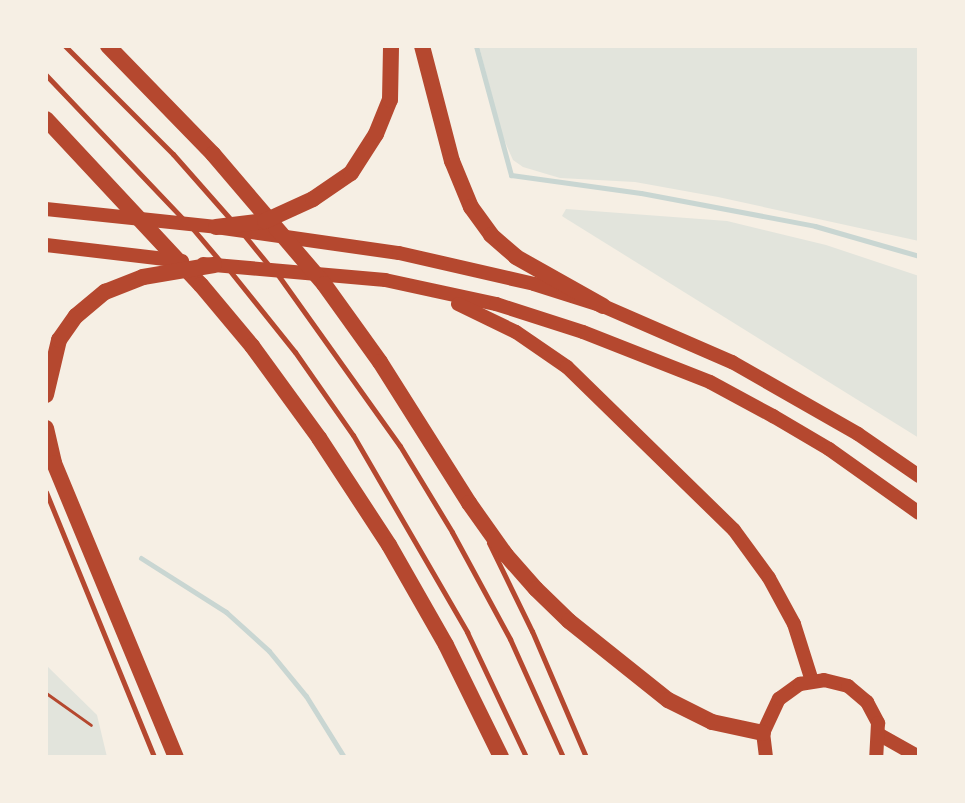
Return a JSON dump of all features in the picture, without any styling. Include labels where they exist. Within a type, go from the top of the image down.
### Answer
[{"type":"highway","points":[[108,46],[213,154],[324,284],[380,362],[469,503],[506,555],[536,589],[668,700],[712,722],[763,733]]},
{"type":"highway","points":[[216,227],[265,221],[313,199],[351,173],[376,134],[390,100],[391,46]]},
{"type":"highway","points":[[422,46],[452,161],[471,207],[491,235],[516,257],[603,306]]},
{"type":"highway","points":[[46,119],[201,285],[252,346],[319,438],[389,545],[501,753]]},
{"type":"highway","points":[[46,395],[59,340],[76,316],[105,292],[143,277],[214,265]]},
{"type":"highway","points":[[46,428],[54,463],[176,757]]},
{"type":"main road","points":[[46,209],[216,227],[399,253],[534,284],[603,306],[732,362],[783,389],[919,476]]},
{"type":"main road","points":[[46,245],[214,265],[385,280],[496,304],[583,332],[698,377],[829,449],[919,513]]},
{"type":"main road","points":[[385,280],[472,309],[539,346],[567,367],[734,530],[769,578],[794,624],[812,681]]},
{"type":"main road","points":[[766,757],[763,733],[779,699],[800,684],[812,681],[836,682],[858,693],[873,712],[880,735],[876,757]]},
{"type":"main road","points":[[880,735],[919,757]]},
{"type":"lane","points":[[65,46],[173,154],[291,291],[337,354],[400,446],[452,532],[510,639],[563,757]]},
{"type":"lane","points":[[46,75],[243,286],[295,352],[353,435],[411,533],[467,632],[526,757]]},
{"type":"lane","points":[[46,492],[154,757]]},
{"type":"lane","points":[[469,503],[532,631],[586,757]]},
{"type":"path","points":[[46,693],[91,725]]},
{"type":"shaded area","points":[[479,46],[919,46],[919,241],[718,197],[635,182],[560,178],[523,167],[513,160],[502,135]]},
{"type":"shaded area","points":[[566,209],[727,221],[826,245],[919,276],[919,438],[565,218],[562,216]]},
{"type":"shaded area","points":[[46,665],[97,715],[107,757],[46,757]]},
{"type":"waterway","points":[[476,46],[511,175],[641,193],[815,226],[919,256]]},
{"type":"waterway","points":[[141,558],[226,612],[269,651],[306,696],[344,757]]}]
